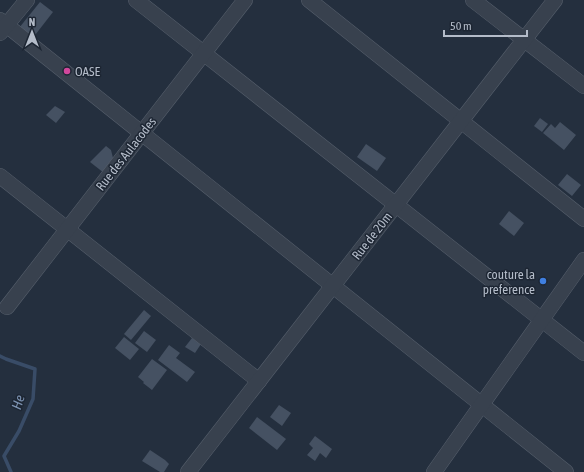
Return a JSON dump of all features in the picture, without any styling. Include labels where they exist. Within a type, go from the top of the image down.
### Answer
[{"type":"street","points":[[27,0],[2,26],[142,133],[566,472]]},
{"type":"street","points":[[136,0],[584,353]]},
{"type":"street","name":"Rue des Aulacodes","points":[[7,308],[245,0]]},
{"type":"street","points":[[309,0],[584,219]]},
{"type":"street","points":[[473,0],[584,86]]},
{"type":"street","name":"Rue de 20m","points":[[188,472],[556,0]]},
{"type":"street","points":[[0,176],[259,380]]},
{"type":"street","points":[[434,472],[584,260]]},
{"type":"building","points":[[40,2],[53,12],[32,39],[19,28]]},
{"type":"building","points":[[55,106],[65,112],[56,123],[46,115]]},
{"type":"building","points":[[540,118],[548,124],[542,132],[534,126]]},
{"type":"building","points":[[560,122],[576,135],[564,150],[543,133],[551,124],[555,128]]},
{"type":"building","points":[[366,144],[386,158],[377,171],[357,157]]},
{"type":"building","points":[[106,146],[111,150],[113,158],[104,173],[90,162]]},
{"type":"building","points":[[567,174],[581,185],[572,196],[558,185]]},
{"type":"building","points":[[509,211],[524,223],[514,236],[499,224]]},
{"type":"building","points":[[144,310],[151,316],[131,340],[124,334]]},
{"type":"building","points":[[144,331],[156,340],[147,352],[135,343]]},
{"type":"building","points":[[124,337],[139,349],[130,360],[115,348]]},
{"type":"building","points":[[192,338],[201,344],[195,353],[185,347]]},
{"type":"building","points":[[169,345],[180,353],[176,358],[195,372],[187,382],[158,360]]},
{"type":"building","points":[[152,359],[167,370],[152,390],[138,377]]},
{"type":"building","points":[[279,405],[291,413],[282,426],[270,417]]},
{"type":"building","points":[[257,417],[286,439],[277,450],[249,428]]},
{"type":"building","points":[[315,436],[332,449],[326,458],[320,453],[315,461],[307,455],[313,448],[309,444]]},
{"type":"building","points":[[150,450],[169,464],[164,472],[160,472],[142,461]]},
{"type":"waterway","name":"He","points":[[0,356],[35,369],[33,399],[19,431],[4,456],[11,472]]},
{"type":"place","name":"OASE","points":[[67,71]]},
{"type":"place","name":"couture la preference","points":[[543,281]]}]
